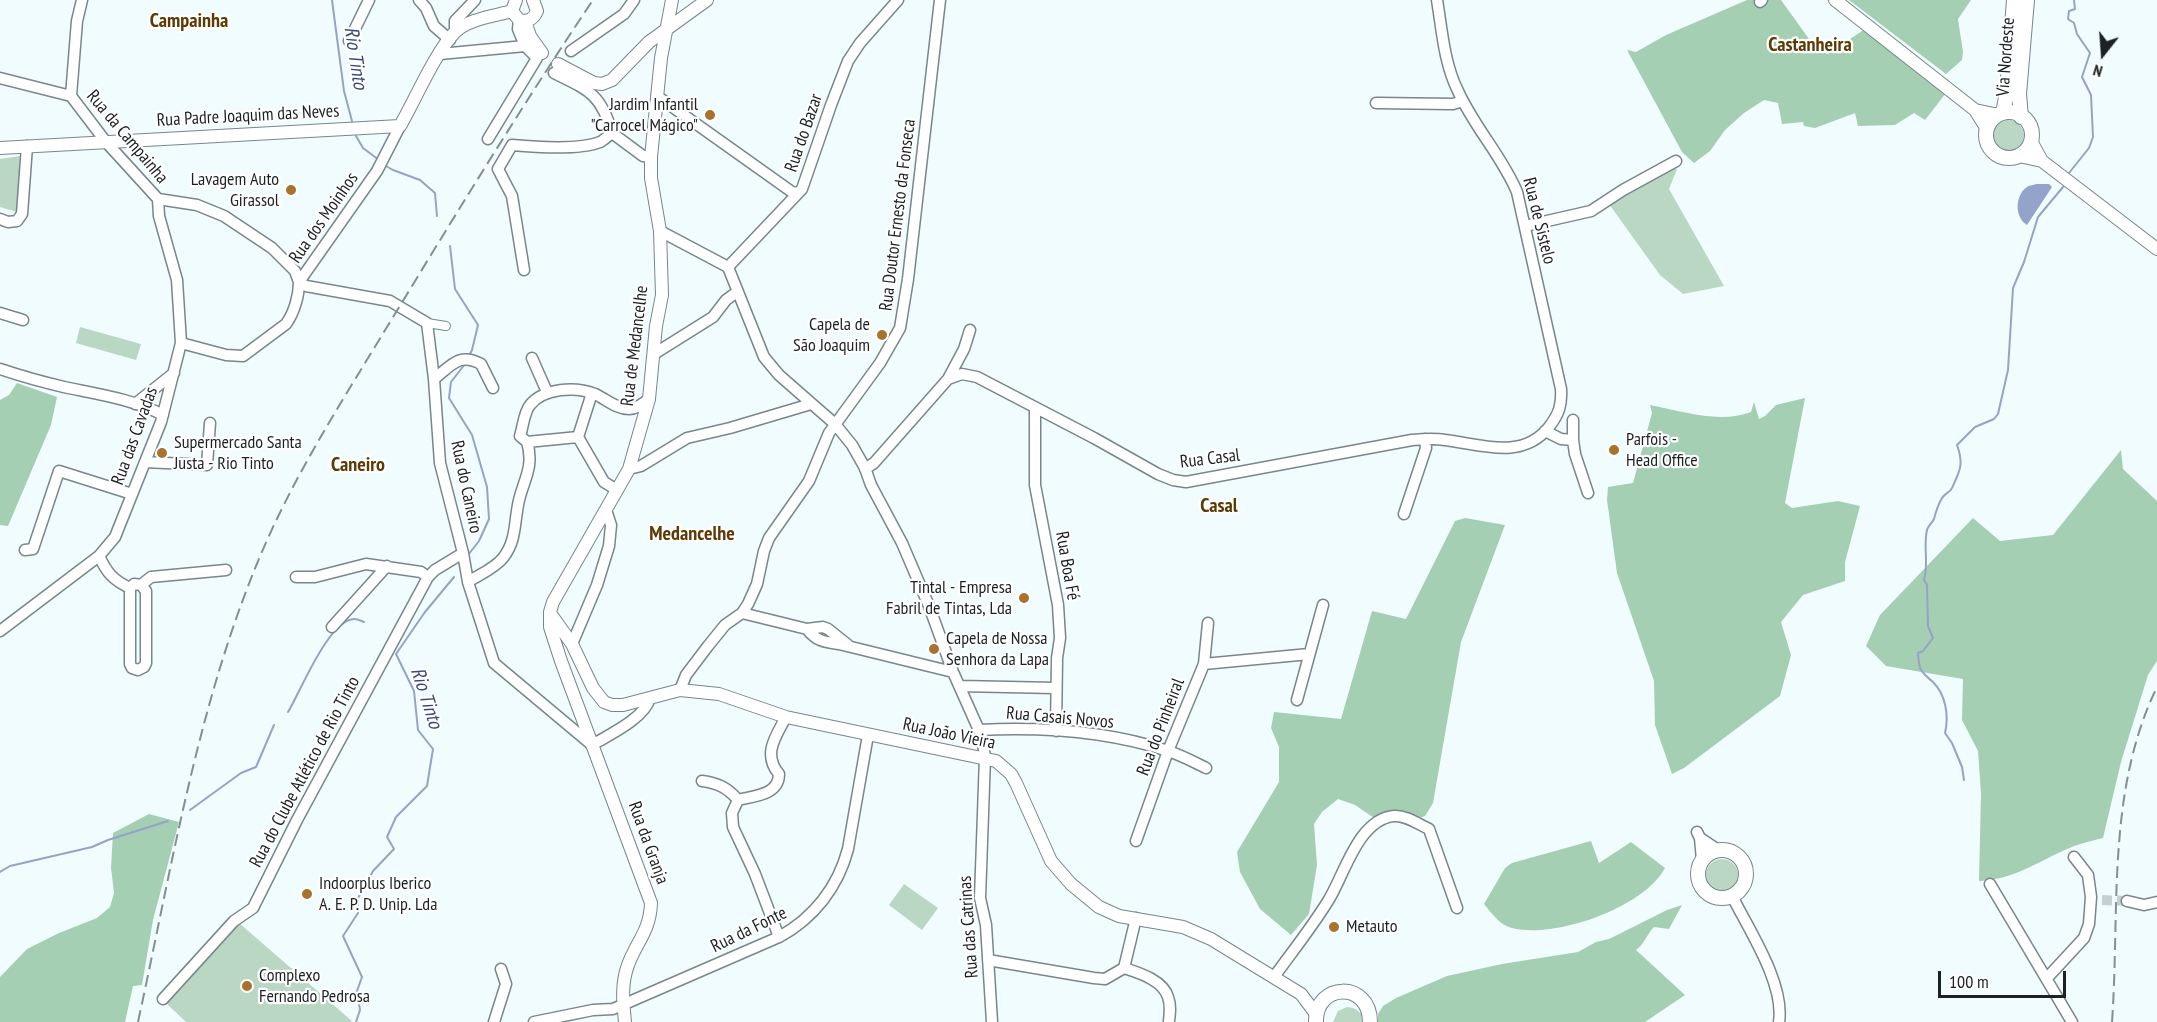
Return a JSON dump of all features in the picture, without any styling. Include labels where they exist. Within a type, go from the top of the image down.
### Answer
[{"type":"main road","name":"Via Nordeste","points":[[2001,114],[2007,92],[2014,0]]},
{"type":"main road","name":"Via Nordeste","points":[[2022,117],[2019,94],[2027,0]]},
{"type":"main road","points":[[2009,112],[2022,117],[2030,127],[2029,147],[2019,156],[2005,158],[1991,150],[1987,144],[1989,123],[2001,114],[2009,112]]},
{"type":"main road","points":[[1718,850],[1725,850],[1739,857],[1746,870],[1744,886],[1732,896],[1719,899],[1712,897],[1701,888],[1697,875],[1702,860],[1711,852],[1718,850]]},
{"type":"main road","points":[[1316,1018],[1320,1004],[1327,996],[1342,991],[1360,997],[1369,1010],[1370,1022]]},
{"type":"street","name":"Rua da Campainha","points":[[82,0],[71,96],[106,142],[158,199],[197,205],[224,216],[272,248],[295,271],[299,282]]},
{"type":"street","points":[[349,41],[369,0]]},
{"type":"street","points":[[419,0],[426,8],[434,26],[453,36]]},
{"type":"street","points":[[453,36],[455,21],[475,0]]},
{"type":"street","points":[[400,126],[440,54],[453,36],[473,23],[518,13],[532,18],[537,12],[533,0]]},
{"type":"street","points":[[571,51],[624,14],[634,0]]},
{"type":"street","name":"Rua de Medancelhe","points":[[550,612],[561,586],[629,469],[649,399],[656,326],[662,295],[660,231],[651,178],[651,157],[657,96],[672,0]]},
{"type":"street","points":[[556,69],[602,84],[612,80],[649,42],[707,0]]},
{"type":"street","name":"Rua do Bazar","points":[[728,267],[802,189],[848,61],[860,43],[898,0]]},
{"type":"street","name":"Rua Doutor Ernesto da Fonseca","points":[[680,690],[686,675],[708,646],[725,626],[742,613],[757,584],[764,550],[769,538],[808,481],[829,433],[880,363],[900,328],[908,279],[940,0]]},
{"type":"street","name":"Rua de Sistelo","points":[[1437,0],[1451,73],[1463,101],[1508,170],[1517,192],[1561,389],[1562,404],[1556,417],[1545,431]]},
{"type":"street","points":[[1834,0],[1975,110],[1987,129]]},
{"type":"street","points":[[488,140],[537,58],[525,46],[518,29],[518,13]]},
{"type":"street","points":[[518,13],[542,53]]},
{"type":"street","points":[[440,54],[525,46]]},
{"type":"street","points":[[556,69],[589,91],[607,117],[612,133],[643,156],[651,157]]},
{"type":"street","points":[[0,78],[71,96]]},
{"type":"street","points":[[657,96],[792,192],[797,193]]},
{"type":"street","points":[[1376,103],[1454,104],[1463,101]]},
{"type":"street","points":[[1975,110],[2001,114]]},
{"type":"street","name":"Rua Padre Joaquim das Neves","points":[[0,148],[400,126]]},
{"type":"street","name":"Rua dos Moinhos","points":[[182,343],[226,356],[243,356],[286,324],[291,317],[299,282],[377,171],[400,126]]},
{"type":"street","points":[[524,270],[512,196],[498,169],[512,145],[533,147],[587,145],[601,142],[612,133]]},
{"type":"street","points":[[2031,141],[2042,161],[2157,249]]},
{"type":"street","points":[[0,219],[8,222],[16,221],[22,214],[27,146]]},
{"type":"street","points":[[2019,156],[2042,161]]},
{"type":"street","points":[[1525,226],[1591,211],[1623,190],[1676,161]]},
{"type":"street","name":"Rua das Cavadas","points":[[0,632],[99,556],[115,537],[164,415],[182,343],[177,280],[159,216],[158,199]]},
{"type":"street","points":[[660,231],[728,267]]},
{"type":"street","name":"Rua das Catrinas","points":[[728,267],[764,357],[779,375],[835,424],[852,445],[865,469],[902,543],[984,744],[986,758],[980,898],[984,910],[992,1022]]},
{"type":"street","points":[[299,282],[306,286],[390,301],[428,323],[446,326]]},
{"type":"street","points":[[654,354],[713,317],[726,300],[737,292]]},
{"type":"street","points":[[0,313],[23,320]]},
{"type":"street","name":"Rua do Caneiro","points":[[428,323],[435,379],[440,463],[464,553],[468,582],[494,663],[592,745]]},
{"type":"street","points":[[865,469],[874,463],[948,379],[964,349],[970,330]]},
{"type":"street","points":[[532,358],[547,392]]},
{"type":"street","points":[[435,379],[458,360],[470,359],[481,364],[493,388]]},
{"type":"street","points":[[0,369],[31,380],[111,396],[164,415]]},
{"type":"street","points":[[135,404],[175,373]]},
{"type":"street","name":"Rua Casal","points":[[948,379],[962,374],[976,377],[1158,474],[1186,482],[1412,440],[1443,439],[1491,448],[1512,448],[1531,441],[1545,431]]},
{"type":"street","points":[[468,582],[501,561],[513,544],[518,503],[529,472],[530,451],[527,442],[520,436],[528,406],[547,392],[559,390],[592,393],[620,408],[629,409],[636,408],[649,399]]},
{"type":"street","points":[[592,393],[578,437],[604,482],[617,490]]},
{"type":"street","points":[[629,469],[641,466],[687,438],[811,404]]},
{"type":"street","name":"Rua Boa Fé","points":[[1035,407],[1035,485],[1058,605],[1060,638],[1055,688],[1056,731]]},
{"type":"street","points":[[1573,420],[1575,454],[1588,493]]},
{"type":"street","points":[[145,462],[207,465],[210,423]]},
{"type":"street","points":[[1545,431],[1561,439],[1573,440]]},
{"type":"street","points":[[527,442],[578,437]]},
{"type":"street","points":[[1404,514],[1426,448],[1425,439]]},
{"type":"street","points":[[25,550],[33,549],[59,471],[132,494]]},
{"type":"street","points":[[572,644],[597,585],[609,546],[611,525],[606,510]]},
{"type":"street","name":"Rua do Clube Atlético de Rio Tinto","points":[[163,999],[234,921],[253,908],[297,820],[428,577],[435,570],[464,553]]},
{"type":"street","points":[[99,556],[107,574],[130,588]]},
{"type":"street","points":[[296,577],[315,577],[366,564],[421,572],[428,577]]},
{"type":"street","points":[[332,627],[387,566]]},
{"type":"street","points":[[141,585],[151,577],[226,570]]},
{"type":"street","points":[[134,584],[141,585],[146,591],[146,663],[138,670],[132,668],[130,664],[130,588],[134,584]]},
{"type":"street","points":[[1297,700],[1323,605]]},
{"type":"street","points":[[550,612],[553,638],[592,745],[641,713],[649,704],[650,698]]},
{"type":"street","name":"Rua João Vieira","points":[[550,612],[572,644],[593,688],[604,702],[612,705],[623,705],[680,690],[719,694],[786,717],[996,761],[1011,774],[1051,861],[1071,884],[1100,907],[1110,913],[1183,927],[1196,932],[1226,947],[1301,994],[1315,997],[1327,996]]},
{"type":"street","points":[[742,613],[807,629],[814,638],[821,641],[953,672]]},
{"type":"street","name":"Rua do Pinheiral","points":[[1136,841],[1168,751],[1204,664],[1208,623]]},
{"type":"street","points":[[1204,664],[1309,654]]},
{"type":"street","points":[[960,686],[1055,688]]},
{"type":"street","points":[[738,800],[770,792],[775,787],[778,774],[771,762],[770,750],[786,717]]},
{"type":"street","name":"Rua Casais Novos","points":[[979,730],[1056,731],[1101,735],[1168,751],[1206,768]]},
{"type":"street","name":"Rua da Fonte","points":[[534,1022],[577,1012],[613,1009],[779,937],[800,924],[816,909],[844,866],[849,849],[868,735]]},
{"type":"street","name":"Rua da Granja","points":[[592,745],[651,903],[649,924],[627,967],[622,992],[625,1022]]},
{"type":"street","points":[[702,780],[722,785],[738,800]]},
{"type":"street","points":[[738,800],[732,813],[733,827],[755,874],[779,937]]},
{"type":"street","points":[[1274,977],[1328,902],[1353,848],[1378,822],[1394,816],[1411,820],[1429,829],[1457,908]]},
{"type":"street","points":[[1702,860],[1698,835],[1718,850]]},
{"type":"street","points":[[2047,978],[2084,938],[2096,900],[2088,875],[2074,857]]},
{"type":"street","points":[[1990,884],[2072,1022]]},
{"type":"street","points":[[1732,896],[1765,961],[1774,985],[1780,1004],[1779,1022]]},
{"type":"street","points":[[2127,902],[2144,905],[2157,902]]},
{"type":"street","points":[[1124,968],[1136,918]]},
{"type":"street","points":[[988,960],[1094,978],[1105,978],[1124,968],[1149,977],[1166,992],[1170,1005],[1169,1021]]},
{"type":"street","points":[[494,1022],[506,984],[501,969]]},
{"type":"street","name":"Rua João Vieira","points":[[1301,994],[1316,1018]]},
{"type":"green space","points":[[1747,0],[1781,0],[1817,50],[1828,54],[1865,29],[1946,93],[1925,120],[1914,113],[1895,125],[1858,126],[1855,113],[1815,128],[1804,126],[1803,122],[1782,124],[1778,103],[1764,100],[1744,113],[1725,130],[1710,151],[1694,163],[1682,152],[1627,50],[1636,52],[1666,35]]},
{"type":"green space","points":[[1849,0],[1971,0],[1958,19],[1962,60],[1946,74]]},
{"type":"green space","points":[[2008,120],[2019,125],[2024,136],[2019,147],[2008,152],[1997,147],[1992,136],[1997,125]]},
{"type":"green space","points":[[20,156],[17,212],[0,207],[0,159]]},
{"type":"green space","points":[[1674,168],[1677,169],[1669,189],[1724,286],[1683,294],[1660,275],[1609,204]]},
{"type":"green space","points":[[80,327],[141,344],[136,360],[76,343]]},
{"type":"green space","points":[[17,383],[57,397],[51,425],[8,526],[0,525],[0,400],[9,395]]},
{"type":"green space","points":[[1805,398],[1785,503],[1792,508],[1838,501],[1860,506],[1845,562],[1845,581],[1803,595],[1781,622],[1791,655],[1780,696],[1684,768],[1672,774],[1655,725],[1654,681],[1617,573],[1607,500],[1608,487],[1633,483],[1652,413],[1650,405],[1700,415],[1726,417],[1751,412],[1754,402],[1759,419],[1776,405]]},
{"type":"green space","points":[[2121,450],[2123,469],[2157,501],[2157,661],[2148,675],[2121,762],[2103,838],[2071,847],[2014,874],[1979,881],[1981,794],[1978,751],[1962,720],[1963,679],[1886,666],[1866,646],[1880,615],[1973,518],[2000,541],[2053,535]]},
{"type":"green space","points":[[1465,518],[1505,525],[1461,642],[1433,803],[1425,816],[1408,822],[1396,818],[1383,824],[1355,805],[1338,799],[1322,812],[1314,824],[1317,865],[1309,914],[1291,935],[1260,909],[1240,872],[1237,852],[1279,782],[1279,747],[1271,728],[1274,712],[1341,719],[1372,611],[1406,619],[1455,521]]},
{"type":"green space","points":[[149,814],[179,822],[153,920],[142,985],[133,986],[125,1022],[0,1022],[0,977],[27,949],[97,918],[110,907],[114,893],[111,868],[113,833]]},
{"type":"green space","points":[[1591,841],[1599,863],[1631,842],[1665,868],[1654,883],[1638,896],[1618,907],[1596,917],[1551,929],[1512,928],[1493,915],[1484,904],[1505,868],[1512,863]]},
{"type":"green space","points":[[1722,859],[1733,864],[1738,875],[1733,886],[1722,891],[1711,886],[1706,875],[1711,864]]},
{"type":"green space","points":[[904,884],[938,908],[922,930],[889,905]]},
{"type":"green space","points":[[1682,905],[1669,929],[1654,927],[1636,950],[1685,995],[1645,1022],[1378,1022],[1378,1014],[1383,1006],[1447,976],[1502,964],[1578,952]]},
{"type":"green space","name":"Complexo Fernando Pedrosa","points":[[239,923],[352,1021],[186,1022],[167,1004]]},
{"type":"green space","points":[[1347,1007],[1358,1011],[1364,1022],[1333,1022],[1338,1011]]},
{"type":"water","points":[[2049,184],[2052,187],[2027,225],[2018,212],[2018,200],[2027,187]]},
{"type":"waterway","name":"Rio Tinto","points":[[332,0],[344,91],[352,121]]},
{"type":"waterway","points":[[2069,173],[2089,148],[2093,137],[2091,95],[2082,77],[2090,53],[2077,34],[2074,23],[2068,19],[2069,11],[2075,9],[2074,0]]},
{"type":"waterway","name":"Rio Tinto","points":[[356,136],[363,148],[379,160]]},
{"type":"waterway","name":"Rio Tinto","points":[[386,166],[420,180],[435,193],[437,216]]},
{"type":"waterway","points":[[1964,780],[1962,767],[1945,733],[1947,720],[1944,699],[1937,687],[1920,668],[1918,653],[1923,651],[1933,638],[1928,626],[1927,585],[1924,580],[1927,530],[1942,498],[1951,490],[1959,472],[1961,462],[1957,445],[1975,427],[1994,419],[1998,414],[2008,370],[2013,288],[2038,217],[2063,187]]},
{"type":"waterway","name":"Rio Tinto","points":[[450,246],[455,289],[478,325],[469,356]]},
{"type":"waterway","name":"Rio Tinto","points":[[465,364],[451,382],[449,398],[472,435],[487,487],[489,519],[479,541],[468,555]]},
{"type":"waterway","name":"Rio Tinto","points":[[356,1022],[360,1010],[357,991],[362,977],[343,936],[358,913],[358,898],[373,871],[394,849],[387,837],[396,817],[427,786],[433,749],[418,730],[414,691],[396,654],[425,612],[454,577]]},
{"type":"waterway","points":[[288,712],[316,658],[335,630],[345,622],[355,619],[364,622]]},
{"type":"waterway","points":[[190,810],[241,773],[256,767],[274,725]]},
{"type":"waterway","points":[[0,872],[10,866],[92,847],[168,821]]},
{"type":"tunnel","points":[[2102,900],[2127,901]]},
{"type":"railway","points":[[138,1022],[187,794],[216,681],[254,571],[268,539],[298,477],[351,386],[488,162],[593,0]]},
{"type":"railway","points":[[2112,1022],[2116,894],[2122,810],[2141,727],[2157,687]]},
{"type":"place","name":"Jardim Infantil \"Carrocel Mágico\"","points":[[710,115]]},
{"type":"place","name":"Lavagem Auto Girassol","points":[[291,190]]},
{"type":"place","name":"Capela de São Joaquim","points":[[882,335]]},
{"type":"place","name":"Parfois - Head Office","points":[[1614,450]]},
{"type":"place","name":"Supermercado Santa Justa - Rio Tinto","points":[[162,453]]},
{"type":"place","name":"Tintal - Empresa Fabril de Tintas, Lda","points":[[1024,598]]},
{"type":"place","name":"Capela de Nossa Senhora da Lapa","points":[[934,649]]},
{"type":"place","name":"Indoorplus Iberico A. E. P. D. Unip. Lda","points":[[307,894]]},
{"type":"place","name":"Metauto","points":[[1334,927]]},
{"type":"place","name":"Complexo Fernando Pedrosa","points":[[247,986]]},
{"type":"district","name":"Campainha","points":[[189,21]]},
{"type":"district","name":"Castanheira","points":[[1810,45]]},
{"type":"district","name":"Caneiro","points":[[358,465]]},
{"type":"district","name":"Casal","points":[[1219,506]]},
{"type":"district","name":"Medancelhe","points":[[692,534]]}]
